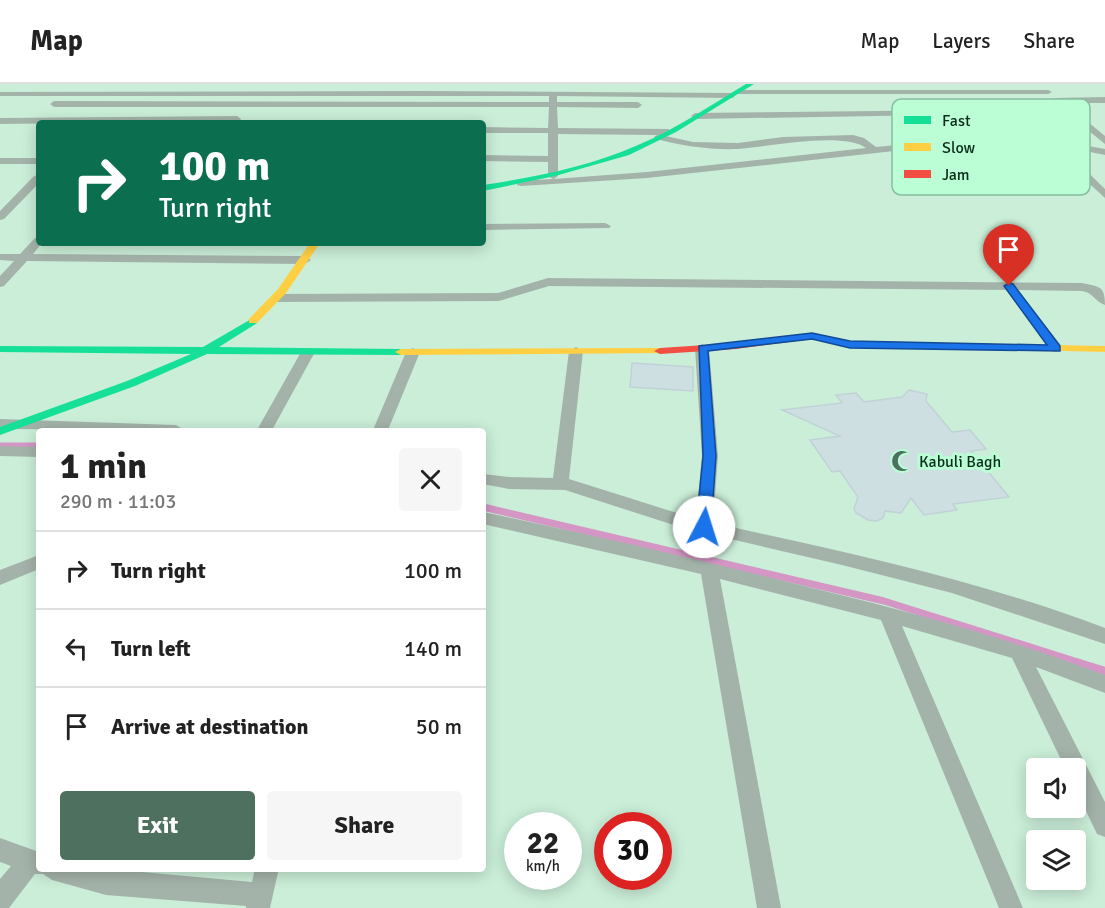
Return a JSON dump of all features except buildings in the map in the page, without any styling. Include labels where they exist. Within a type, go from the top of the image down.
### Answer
[{"type":"street","points":[[50,93],[61,84]]},
{"type":"street","points":[[43,107],[127,84]]},
{"type":"street","points":[[1038,84],[1057,99]]},
{"type":"street","points":[[0,94],[421,93],[552,88],[1048,92]]},
{"type":"street","points":[[552,88],[553,177]]},
{"type":"street","points":[[486,188],[553,177],[617,157],[664,134],[702,109],[741,90]]},
{"type":"street","points":[[414,110],[421,93]]},
{"type":"street","points":[[54,104],[414,110],[553,105],[644,105]]},
{"type":"street","points":[[702,109],[892,112]]},
{"type":"street","points":[[0,120],[32,110]]},
{"type":"street","points":[[0,120],[237,119]]},
{"type":"street","points":[[486,130],[664,134],[693,145],[728,146],[783,140],[853,138],[861,140],[874,150]]},
{"type":"street","points":[[1090,133],[1104,149]]},
{"type":"street","points":[[521,183],[612,180],[892,149]]},
{"type":"street","points":[[486,158],[552,159]]},
{"type":"street","points":[[0,161],[36,161]]},
{"type":"street","points":[[0,217],[36,180]]},
{"type":"street","points":[[1090,181],[1105,195]]},
{"type":"street","points":[[486,227],[605,226]]},
{"type":"street","points":[[0,283],[36,243]]},
{"type":"street","points":[[180,257],[188,246]]},
{"type":"street","points":[[5,427],[208,351],[260,316],[305,260],[313,246]]},
{"type":"street","points":[[0,257],[305,260]]},
{"type":"street","points":[[276,298],[499,297],[510,296],[548,282],[1088,287],[1096,290],[1105,301]]},
{"type":"street","points":[[1009,286],[1056,348]]},
{"type":"street","points":[[0,348],[308,352],[576,351],[702,348],[812,336],[850,344],[1105,349]]},
{"type":"street","points":[[702,348],[710,456],[704,527]]},
{"type":"street","points":[[560,483],[576,351]]},
{"type":"street","points":[[265,428],[308,352]]},
{"type":"street","points":[[381,428],[398,394],[413,352]]},
{"type":"street","points":[[5,427],[62,428]]},
{"type":"street","points":[[0,451],[36,452]]},
{"type":"street","points":[[486,479],[509,483],[560,483],[683,522],[952,586],[1105,636]]},
{"type":"street","points":[[486,519],[709,569],[888,614],[1054,663],[1105,684]]},
{"type":"street","points":[[0,578],[36,563]]},
{"type":"street","points":[[709,569],[769,908]]},
{"type":"street","points":[[888,614],[1011,908]]},
{"type":"street","points":[[1019,652],[1105,826]]},
{"type":"street","points":[[0,850],[36,862]]},
{"type":"street","points":[[0,899],[36,868]]},
{"type":"street","points":[[68,872],[106,883],[260,901],[266,872]]},
{"type":"waterway","points":[[0,445],[36,445]]},
{"type":"waterway","points":[[486,508],[884,601],[1081,663]]},
{"type":"waterway","points":[[1076,662],[1105,671]]},
{"type":"traffic: fast","points":[[486,188],[591,165],[642,147],[751,84]]},
{"type":"traffic: fast","points":[[0,431],[163,371],[194,357],[253,321]]},
{"type":"traffic: fast","points":[[0,349],[401,352]]},
{"type":"traffic: slow","points":[[253,321],[282,291],[313,246]]},
{"type":"traffic: slow","points":[[905,345],[1105,349]]},
{"type":"traffic: slow","points":[[401,352],[660,351]]},
{"type":"traffic: jam","points":[[660,351],[736,346],[812,336],[850,344],[905,345]]},
{"type":"place","name":"Kabuli Bagh","points":[[902,461]]},
{"type":"route","points":[[704,527],[710,456],[702,348],[812,336],[844,344],[1056,348],[1009,286]]}]
